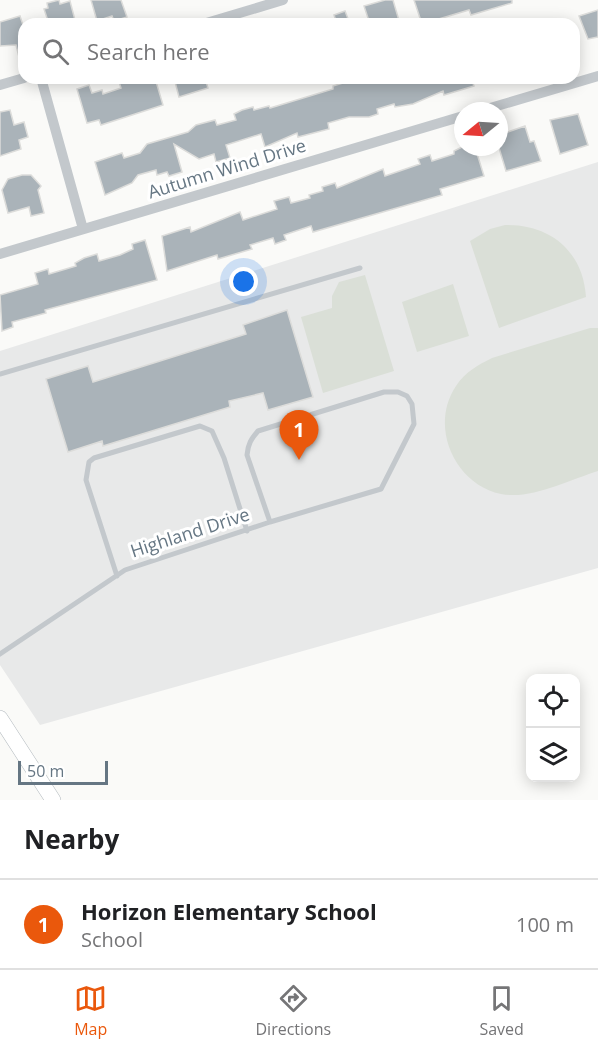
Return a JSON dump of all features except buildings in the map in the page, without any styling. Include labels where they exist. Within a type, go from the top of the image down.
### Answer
[{"type":"main road","points":[[0,718],[53,800]]},
{"type":"street","points":[[223,18],[283,0]]},
{"type":"street","points":[[580,81],[598,76]]},
{"type":"street","points":[[0,85],[18,80]]},
{"type":"street","points":[[43,84],[83,230]]},
{"type":"street","points":[[508,103],[571,84]]},
{"type":"street","name":"Autumn Wind Drive","points":[[0,254],[454,119]]},
{"type":"lane","points":[[0,374],[360,268]]},
{"type":"lane","name":"Highland Drive","points":[[0,654],[125,570],[270,522],[381,489],[414,424],[412,404],[407,396],[398,392],[384,392],[258,431],[248,444],[247,455],[270,522]]},
{"type":"lane","points":[[117,576],[86,480],[89,462],[94,458],[200,426],[212,431],[224,458],[247,531]]},
{"type":"shaded area","points":[[598,162],[598,568],[40,725],[0,665],[0,351]]},
{"type":"shaded area","points":[[505,225],[536,229],[561,243],[578,266],[584,281],[586,297],[499,328],[470,241],[490,229]]},
{"type":"shaded area","points":[[365,275],[394,371],[323,393],[301,317],[332,308],[332,296],[339,282]]},
{"type":"shaded area","points":[[453,284],[469,336],[417,352],[402,302]]},
{"type":"shaded area","points":[[590,328],[598,328],[598,471],[537,492],[513,495],[501,494],[484,488],[470,479],[459,466],[446,435],[445,418],[448,402],[463,377],[492,358]]},
{"type":"place","name":"Horizon Elementary School","points":[[299,460]]}]
